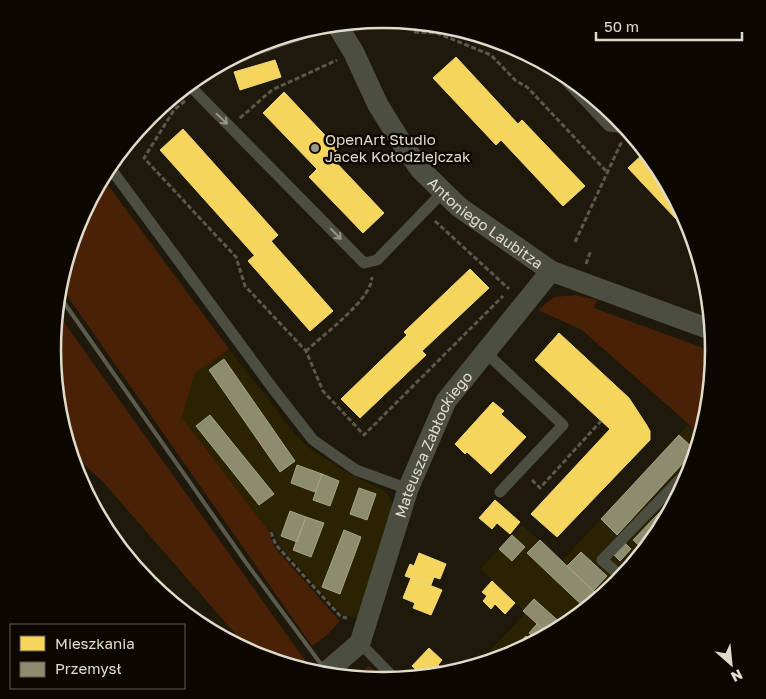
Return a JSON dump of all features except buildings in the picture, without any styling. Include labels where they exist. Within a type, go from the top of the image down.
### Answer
[{"type":"street","name":"Antoniego Laubitza","points":[[340,30],[354,53],[378,105],[403,145],[421,170],[459,208],[550,271],[704,327]]},
{"type":"street","name":"Mateusza Zabłockiego","points":[[356,648],[366,623],[408,489],[446,401],[550,271]]},
{"type":"street","points":[[332,667],[356,648]]},
{"type":"lane","points":[[193,90],[364,263],[373,261],[384,253],[442,193]]},
{"type":"lane","points":[[576,92],[608,126],[615,127]]},
{"type":"lane","points":[[114,173],[274,390],[314,440],[356,470],[408,489]]},
{"type":"lane","points":[[485,352],[563,425],[500,492]]},
{"type":"lane","points":[[616,572],[602,560],[675,484]]},
{"type":"lane","points":[[356,648],[386,672]]},
{"type":"path","points":[[409,31],[435,32]]},
{"type":"path","points":[[438,33],[492,55],[516,81],[527,86],[607,172]]},
{"type":"path","points":[[230,126],[272,90],[354,53]]},
{"type":"path","points":[[196,94],[174,110],[144,158],[236,258],[245,286],[306,350],[323,391],[364,435],[515,284]]},
{"type":"path","points":[[575,242],[624,135]]},
{"type":"path","points":[[424,211],[510,289]]},
{"type":"path","points":[[306,350],[364,297],[372,282],[373,261]]},
{"type":"path","points":[[521,470],[540,488],[601,421]]},
{"type":"path","points":[[271,532],[276,545],[341,617],[366,623]]},
{"type":"shaded area","points":[[107,184],[229,349],[194,374],[182,418],[268,530],[275,548],[340,621],[326,636],[312,646],[66,294],[78,246],[94,207]]},
{"type":"shaded area","points":[[576,295],[597,300],[594,308],[705,349],[702,392],[695,430],[582,330],[538,310],[554,297]]},
{"type":"shaded area","points":[[63,320],[306,662],[260,647],[237,636],[104,483],[82,462],[72,433],[67,412],[62,371]]},
{"type":"shaded area","points":[[229,349],[296,435],[311,449],[346,472],[387,492],[393,504],[358,618],[342,615],[279,545],[274,532],[268,530],[182,418],[193,374]]},
{"type":"shaded area","points":[[688,425],[695,430],[680,473],[662,511],[625,562],[595,592],[562,617],[525,638],[486,654],[526,613],[480,569],[522,525],[562,561]]},
{"type":"shaded area","points":[[369,666],[375,672],[363,671]]},
{"type":"railway","points":[[65,303],[247,564],[322,665]]},
{"type":"place","name":"OpenArt Studio Jacek Kołodziejczak","points":[[315,148]]}]
